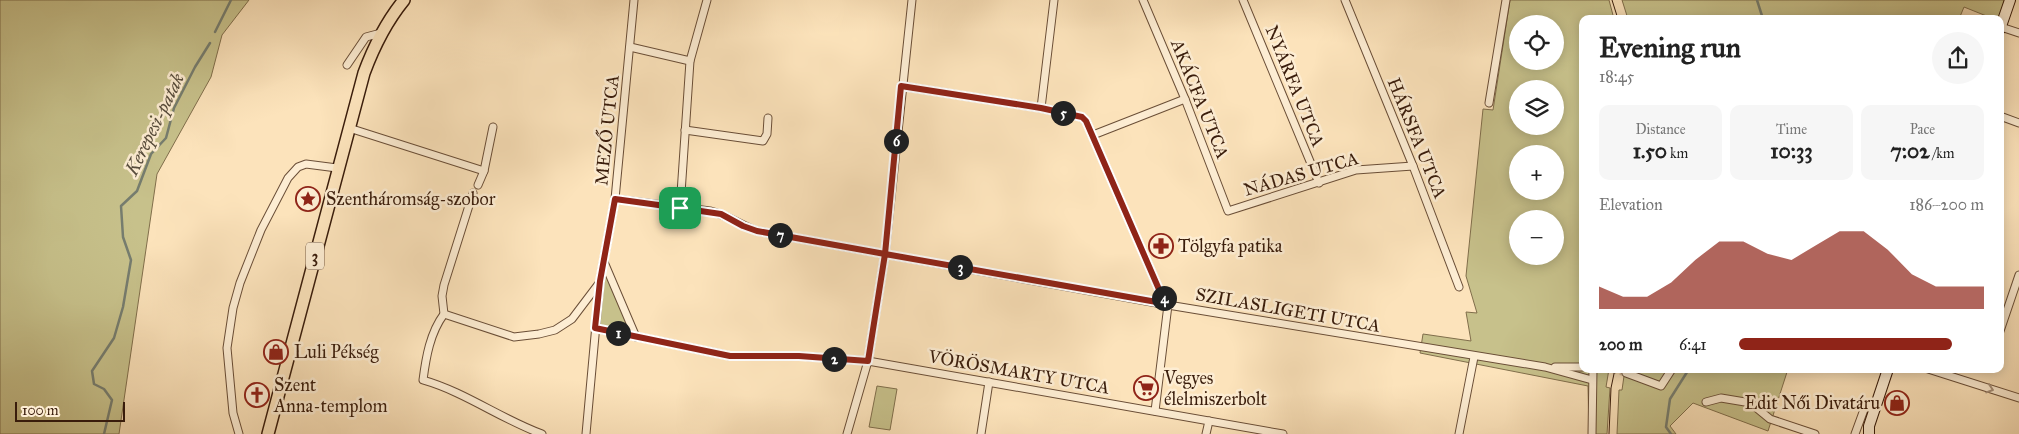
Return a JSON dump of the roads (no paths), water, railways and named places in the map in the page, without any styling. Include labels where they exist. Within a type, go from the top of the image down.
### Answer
[{"type":"main road","name":"3","points":[[268,434],[364,73],[381,33],[392,14],[404,0]]},
{"type":"street","name":"MEZŐ UTCA","points":[[586,434],[600,281],[615,199],[634,0]]},
{"type":"street","points":[[680,208],[690,61],[706,0]]},
{"type":"street","points":[[847,434],[868,361],[885,254],[901,86],[912,0]]},
{"type":"street","points":[[1041,108],[1054,0]]},
{"type":"street","name":"AKÁCFA UTCA","points":[[1143,0],[1185,99],[1228,210]]},
{"type":"street","name":"NYÁRFA UTCA","points":[[1243,0],[1318,183]]},
{"type":"street","name":"HÁRSFA UTCA","points":[[1345,0],[1413,166],[1459,287]]},
{"type":"street","points":[[1489,103],[1506,0]]},
{"type":"street","points":[[2004,17],[2010,0]]},
{"type":"street","points":[[2004,29],[2019,34]]},
{"type":"street","points":[[347,65],[366,37],[381,33]]},
{"type":"street","points":[[630,47],[690,61]]},
{"type":"street","points":[[901,86],[1041,108],[1082,117],[1086,121],[1161,294],[1168,304],[1155,411]]},
{"type":"street","points":[[1093,135],[1185,99]]},
{"type":"street","points":[[2004,117],[2019,123]]},
{"type":"street","points":[[686,130],[763,141],[767,134],[768,118]]},
{"type":"street","points":[[478,185],[484,171],[493,127]]},
{"type":"street","points":[[349,128],[484,171]]},
{"type":"street","points":[[239,434],[233,413],[227,348],[233,308],[240,284],[261,230],[288,178],[298,167],[306,164],[338,168]]},
{"type":"street","name":"NÁDAS UTCA","points":[[1228,210],[1356,170],[1413,166]]},
{"type":"street","points":[[473,193],[444,285],[442,296],[444,314],[438,322],[430,344],[424,380],[444,386],[484,408],[504,415],[520,425],[542,434]]},
{"type":"street","name":"SZILASLIGETI UTCA","points":[[615,199],[721,214],[757,231],[1474,357],[1545,367],[1592,380]]},
{"type":"street","points":[[604,262],[636,338]]},
{"type":"street","points":[[2004,319],[2019,275]]},
{"type":"street","points":[[444,314],[514,337],[539,334],[555,330],[572,319],[600,281]]},
{"type":"street","name":"VÖRÖSMARTY UTCA","points":[[595,328],[730,356],[799,356],[868,361],[1283,434]]},
{"type":"street","points":[[1459,434],[1474,357]]},
{"type":"street","name":"SZILASLIGETI UTCA","points":[[1545,367],[1579,367]]},
{"type":"street","points":[[1592,434],[1593,373]]},
{"type":"street","points":[[1626,373],[1661,386],[1669,373]]},
{"type":"street","points":[[1868,434],[1887,373]]},
{"type":"street","points":[[1941,373],[2019,398]]},
{"type":"street","points":[[981,434],[990,382]]},
{"type":"street","points":[[1706,402],[1720,398],[1745,402],[1753,405],[1770,419],[1815,434]]},
{"type":"street","points":[[1855,434],[1866,404],[1876,403]]},
{"type":"street","points":[[1206,434],[1209,421]]},
{"type":"waterway","name":"Kerepesi-patak","points":[[215,32],[231,0]]},
{"type":"waterway","points":[[1757,0],[1762,15]]},
{"type":"waterway","name":"Kerepesi-patak","points":[[104,434],[112,400],[104,389],[94,384],[92,371],[114,338],[123,307],[131,260],[123,237],[121,206],[137,191],[151,154],[166,138],[174,108],[210,43]]},
{"type":"waterway","points":[[1671,434],[1666,427],[1670,399],[1686,373]]},
{"type":"tram line","points":[[1612,0],[1617,15]]},
{"type":"tram line","points":[[1609,434],[1611,388],[1614,373]]},
{"type":"place","name":"Szentháromság-szobor","points":[[308,199]]},
{"type":"place","name":"Tölgyfa patika","points":[[1161,246]]},
{"type":"place","name":"Luli Pékség","points":[[276,352]]},
{"type":"place","name":"Vegyes élelmiszerbolt","points":[[1146,388]]},
{"type":"place","name":"Szent Anna-templom","points":[[257,395]]},
{"type":"place","name":"Edit Női Divatáru","points":[[1897,403]]}]
